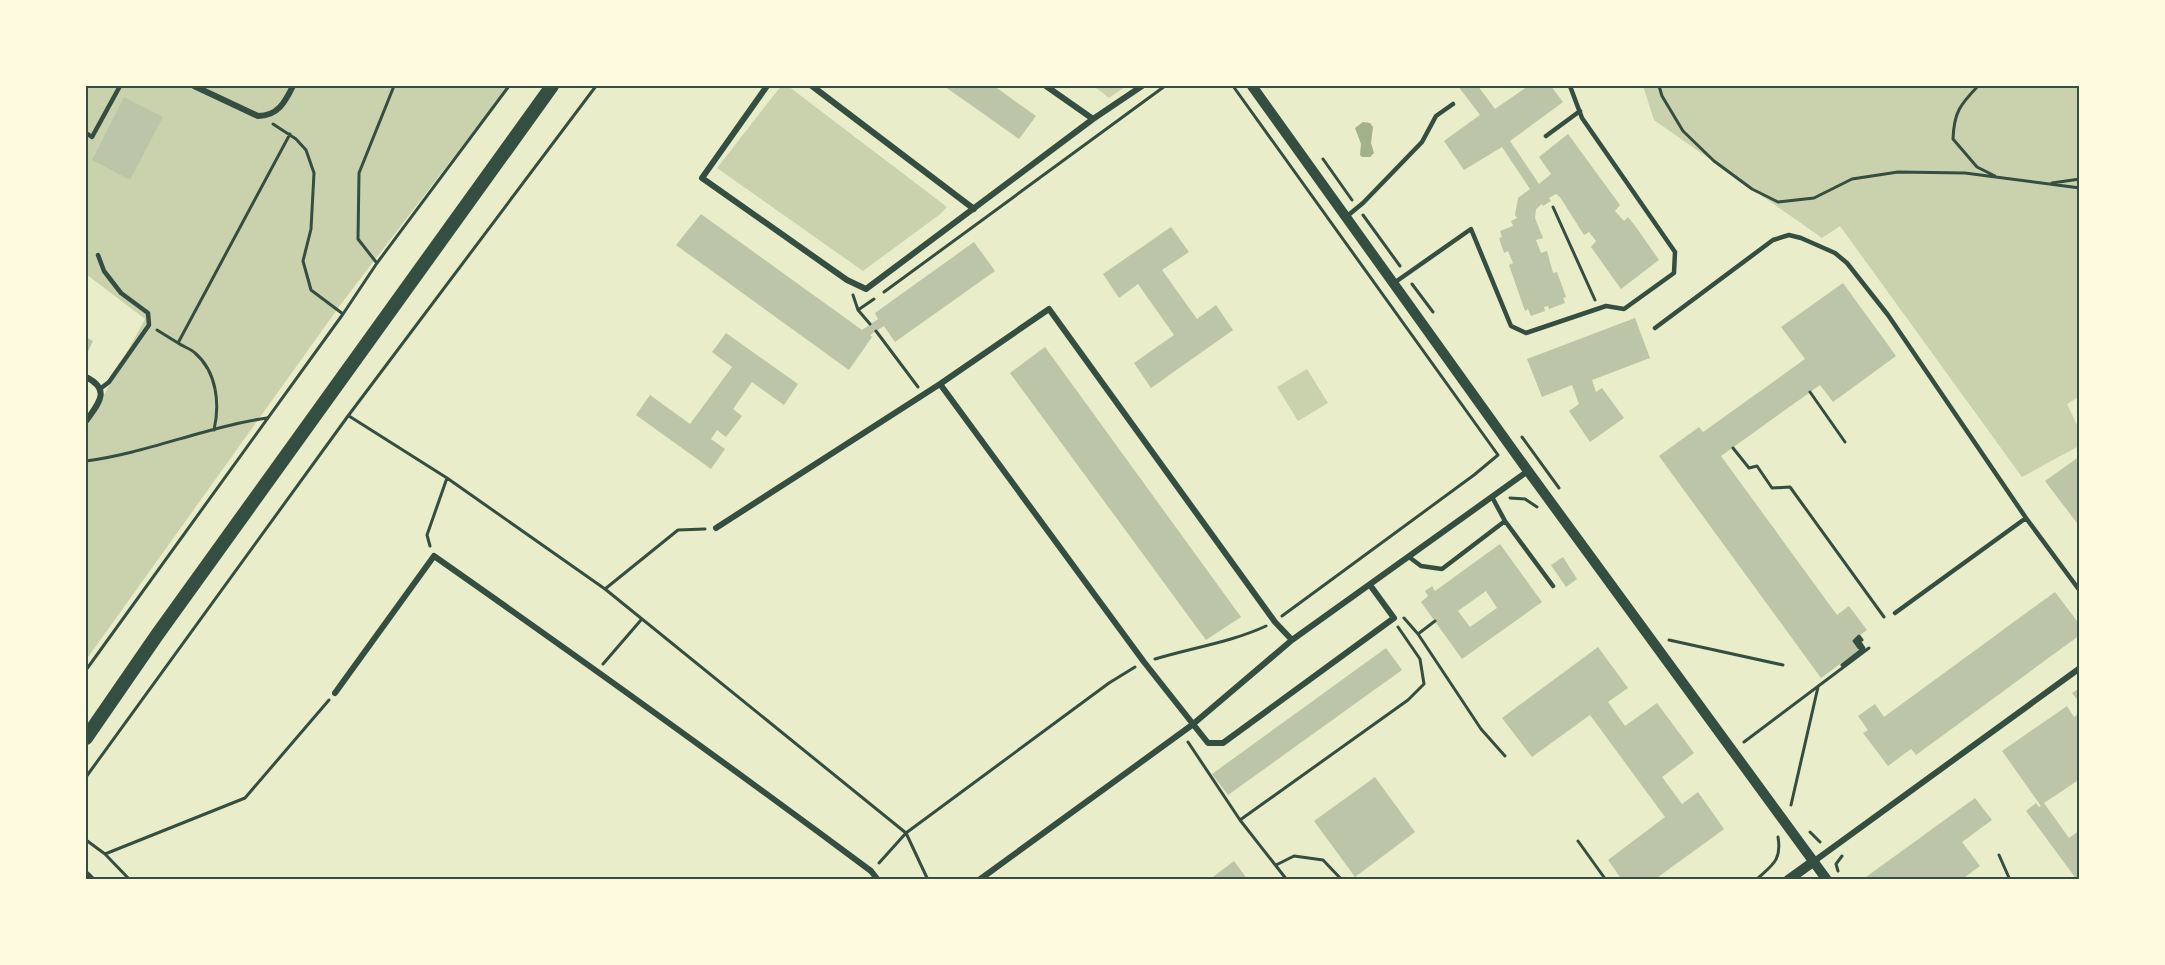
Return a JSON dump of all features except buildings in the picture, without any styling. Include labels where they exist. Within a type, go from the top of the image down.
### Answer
[{"type":"main road","points":[[86,738],[157,635],[552,86]]},
{"type":"street","points":[[194,86],[258,116],[267,116],[277,110],[284,104],[293,86]]},
{"type":"street","points":[[767,86],[702,178],[847,280],[866,289],[1093,119],[1142,86]]},
{"type":"street","points":[[812,86],[974,209]]},
{"type":"street","points":[[1046,86],[1093,119]]},
{"type":"street","points":[[1252,86],[1528,471],[1827,879]]},
{"type":"street","points":[[716,528],[940,384],[1049,309],[1275,622],[1292,640]]},
{"type":"street","points":[[86,377],[94,381],[100,389],[101,400],[86,422]]},
{"type":"street","points":[[940,384],[1144,662],[1192,725],[1209,743],[1223,743],[1394,618],[1370,585]]},
{"type":"street","points":[[980,879],[1192,725],[1292,640],[1528,471]]},
{"type":"street","points":[[334,693],[434,556],[597,671],[872,871],[878,879]]},
{"type":"street","points":[[1788,879],[2079,668]]},
{"type":"street","points":[[86,876],[90,879]]},
{"type":"lane","points":[[86,133],[92,137],[120,86]]},
{"type":"lane","points":[[1394,283],[1471,229],[1511,326],[1526,333],[1605,306],[1624,309],[1674,273],[1675,252],[1582,118],[1570,86]]},
{"type":"lane","points":[[1346,217],[1422,142],[1436,116],[1453,104]]},
{"type":"lane","points":[[1546,136],[1580,111]]},
{"type":"lane","points":[[1655,328],[1773,240],[1789,235],[1835,253],[1847,263],[1888,315],[2026,518],[2079,591]]},
{"type":"lane","points":[[98,255],[104,271],[121,293],[148,313],[149,325],[109,382],[100,389]]},
{"type":"lane","points":[[1492,496],[1505,521],[1553,586]]},
{"type":"lane","points":[[1895,613],[2026,518]]},
{"type":"lane","points":[[1409,557],[1421,566],[1442,569],[1505,521]]},
{"type":"path","points":[[376,262],[358,239],[359,173],[394,86]]},
{"type":"path","points":[[86,670],[343,314],[376,262],[509,86]]},
{"type":"path","points":[[86,777],[348,416],[596,86]]},
{"type":"path","points":[[858,310],[1165,86]]},
{"type":"path","points":[[872,871],[906,833],[1109,683],[1144,662],[1197,646],[1244,636],[1275,622],[1498,455],[1233,86]]},
{"type":"path","points":[[1659,86],[1662,96],[1683,132],[1714,161],[1752,189],[1778,202],[1814,198],[1852,179],[1898,172],[1965,173],[2079,188]]},
{"type":"path","points":[[1978,86],[1960,105],[1953,125],[1953,140],[1977,167],[1999,178]]},
{"type":"path","points":[[258,116],[290,134],[306,150],[314,173],[311,229],[303,261],[311,290],[343,314]]},
{"type":"path","points":[[178,344],[290,134]]},
{"type":"path","points":[[1321,156],[1434,314]]},
{"type":"path","points":[[2043,184],[2079,179]]},
{"type":"path","points":[[1553,207],[1595,301],[1604,298]]},
{"type":"path","points":[[847,280],[858,310],[870,324]]},
{"type":"path","points":[[149,325],[195,353],[208,369],[214,383],[218,412],[214,430]]},
{"type":"path","points":[[876,331],[923,393]]},
{"type":"path","points":[[1810,392],[1845,442]]},
{"type":"path","points":[[348,416],[447,478],[605,589],[906,833],[928,879]]},
{"type":"path","points":[[86,461],[114,457],[267,418]]},
{"type":"path","points":[[1522,436],[1562,492]]},
{"type":"path","points":[[1733,448],[1749,468],[1757,466],[1772,488],[1790,487],[1884,617]]},
{"type":"path","points":[[434,556],[427,536],[447,478]]},
{"type":"path","points":[[1508,498],[1525,499],[1537,507]]},
{"type":"path","points":[[605,589],[678,530],[716,528]]},
{"type":"path","points":[[1240,820],[1408,700],[1424,684],[1420,659],[1394,618],[1402,616],[1418,634],[1481,729],[1505,756]]},
{"type":"path","points":[[597,671],[641,620]]},
{"type":"path","points":[[1418,634],[1435,621]]},
{"type":"path","points":[[1664,632],[1676,649]]},
{"type":"path","points":[[1842,665],[1864,648],[1858,639],[1856,640],[1861,647],[1859,648],[1854,641],[1859,636],[1862,640]]},
{"type":"path","points":[[1669,640],[1783,665]]},
{"type":"path","points":[[1744,742],[1869,648]]},
{"type":"path","points":[[1791,805],[1818,686]]},
{"type":"path","points":[[105,854],[245,798],[290,742],[334,693]]},
{"type":"path","points":[[1181,733],[1240,820],[1287,879]]},
{"type":"path","points":[[1784,796],[1796,813]]},
{"type":"path","points":[[1806,827],[1817,838]]},
{"type":"path","points":[[1756,879],[1777,861],[1778,838],[1771,828]]},
{"type":"path","points":[[86,840],[105,854],[130,879]]},
{"type":"path","points":[[1578,841],[1606,879]]},
{"type":"path","points":[[1999,855],[2010,879]]},
{"type":"path","points":[[1276,865],[1294,856],[1323,860],[1342,879]]},
{"type":"shaded area","points":[[86,86],[191,86],[258,117],[278,111],[294,86],[508,86],[341,304],[86,660],[86,422],[101,400],[145,319],[86,274]]},
{"type":"shaded area","points":[[198,86],[292,86],[277,110],[258,116]]},
{"type":"shaded area","points":[[781,86],[788,86],[947,207],[863,271],[717,168]]},
{"type":"shaded area","points":[[1094,86],[1126,86],[1109,98]]},
{"type":"shaded area","points":[[1643,86],[2079,86],[2080,396],[2067,404],[2079,429],[2079,446],[2022,477],[1840,226],[1822,238],[1654,120]]},
{"type":"shaded area","points":[[1363,122],[1370,123],[1373,127],[1371,143],[1374,153],[1370,157],[1360,155],[1361,144],[1355,128]]},
{"type":"shaded area","points":[[1307,369],[1328,403],[1298,421],[1277,387]]}]
